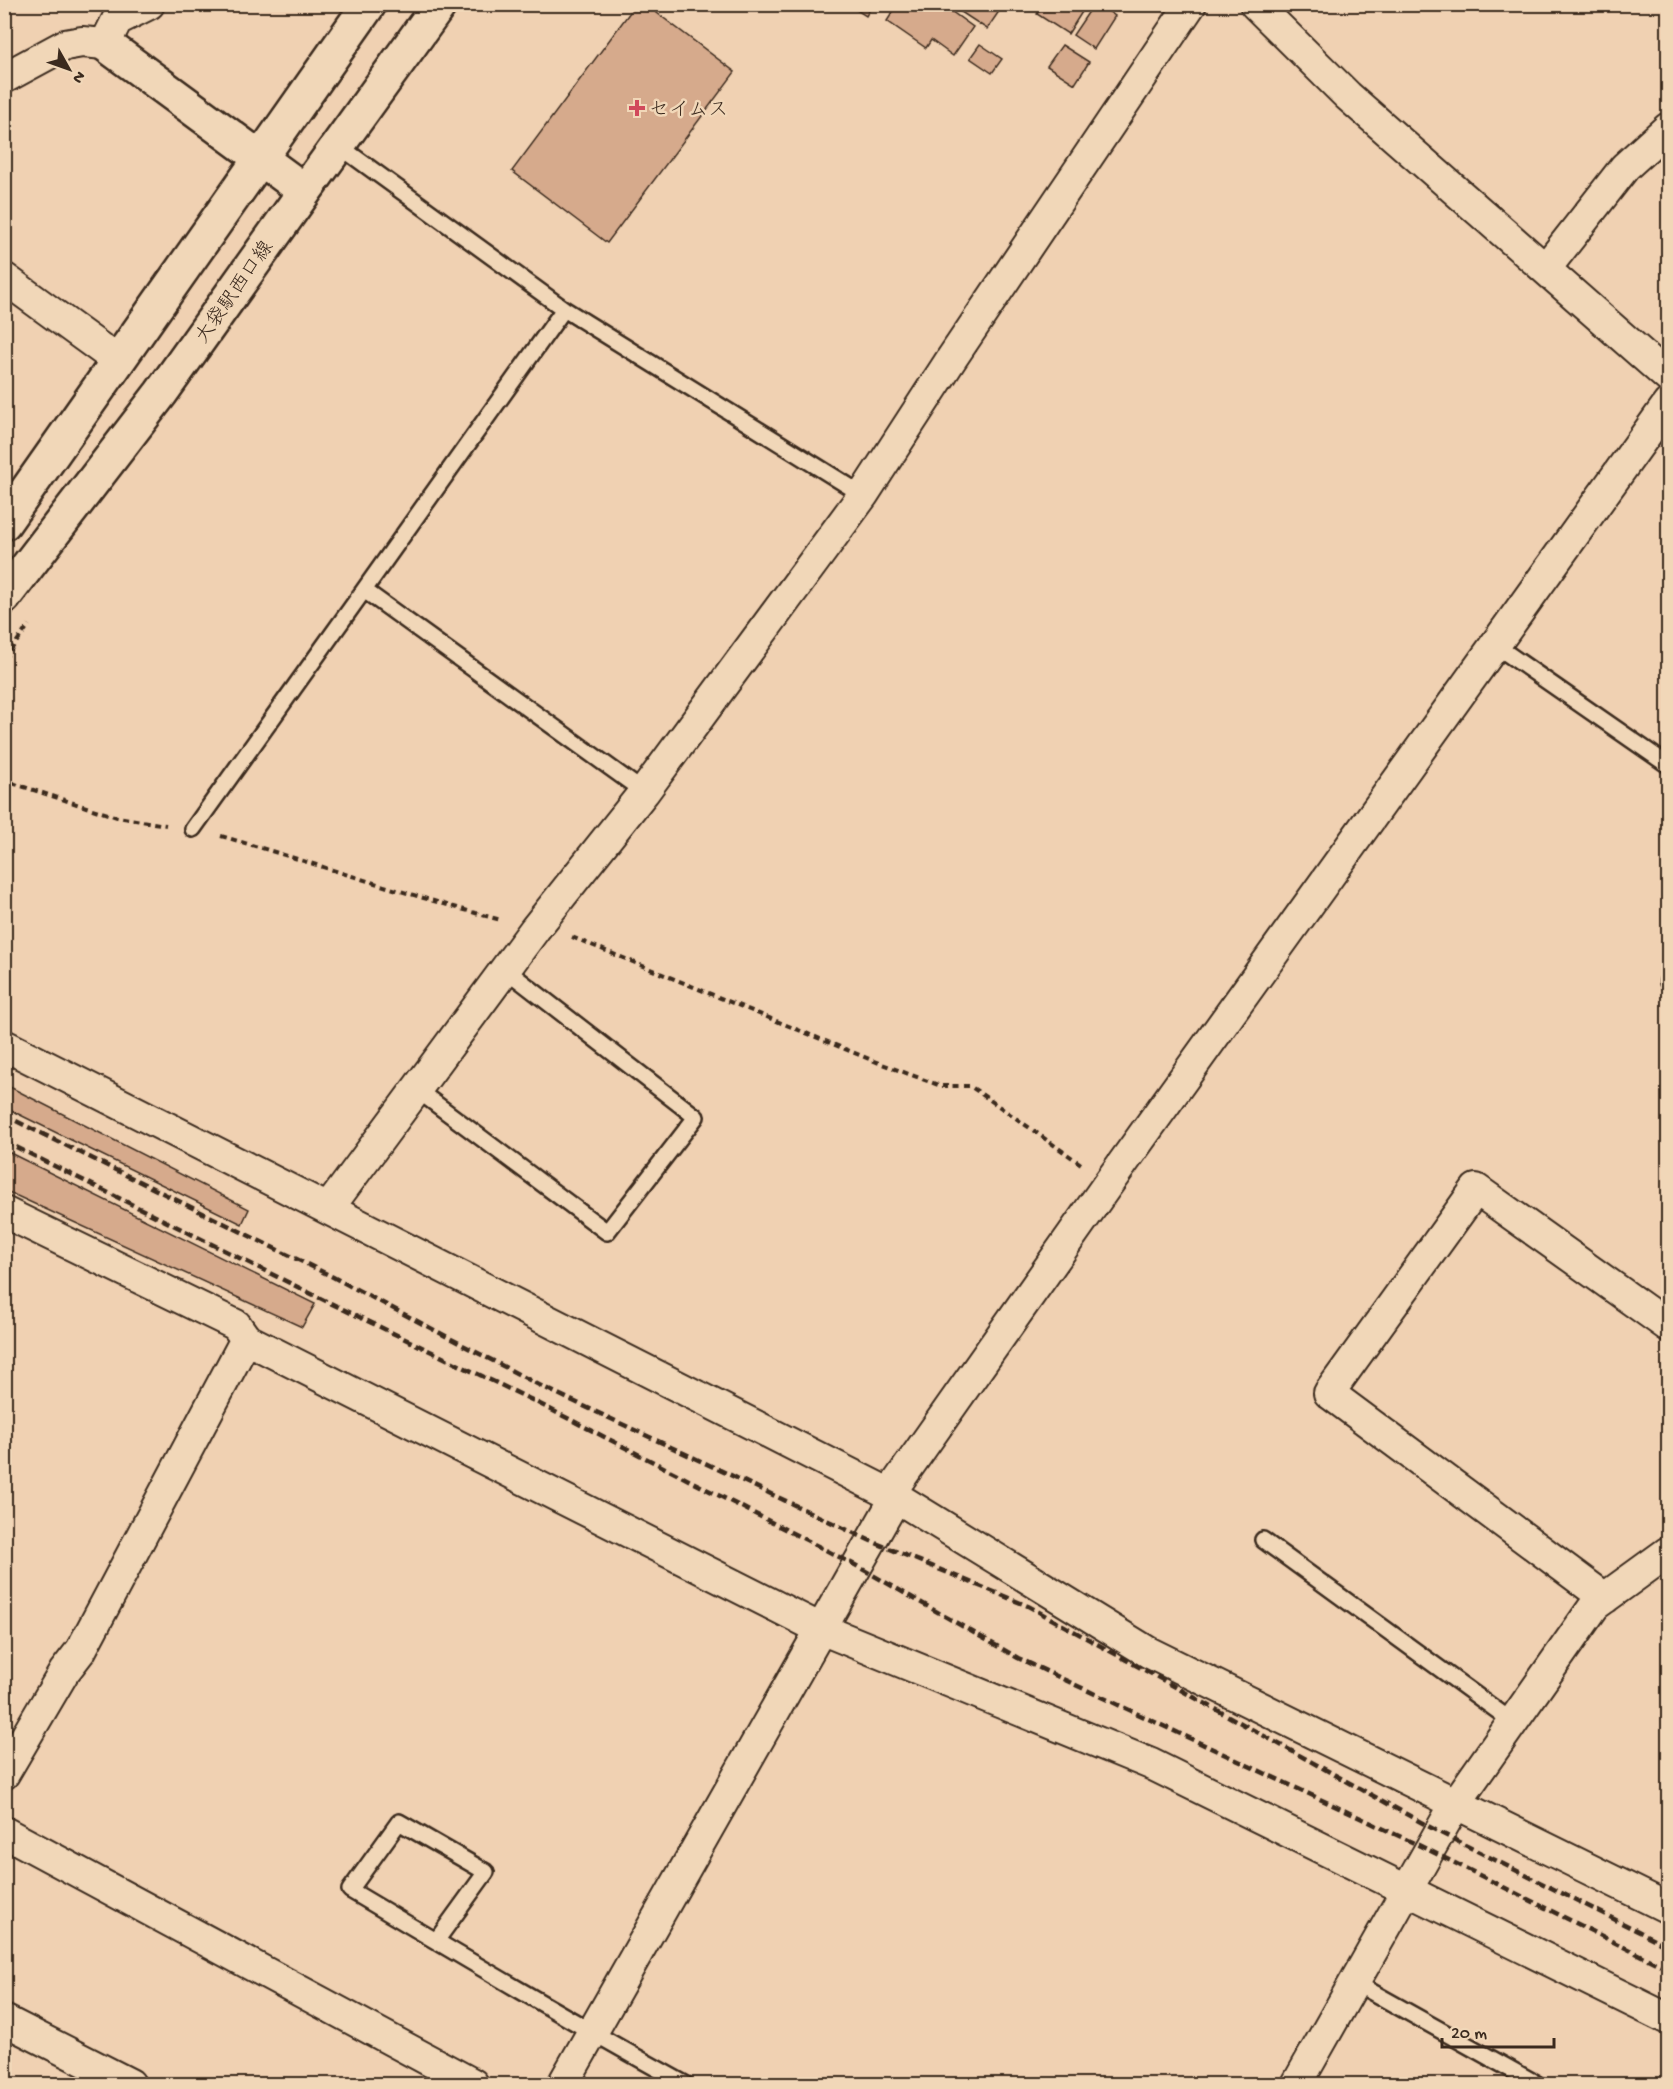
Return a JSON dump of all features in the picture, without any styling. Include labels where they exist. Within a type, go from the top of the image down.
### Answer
[{"type":"street","points":[[105,44],[117,20],[148,4]]},
{"type":"street","points":[[4,523],[369,4]]},
{"type":"street","name":"大袋駅西口線","points":[[14,586],[161,393],[304,190],[440,4]]},
{"type":"street","points":[[328,1209],[535,929],[644,792],[863,495],[958,348],[1191,4]]},
{"type":"street","points":[[1255,4],[1348,96],[1668,377]]},
{"type":"street","points":[[4,78],[65,45],[82,42],[105,44],[304,190]]},
{"type":"street","points":[[1546,268],[1625,167],[1668,128]]},
{"type":"street","points":[[4,278],[118,361]]},
{"type":"street","points":[[563,2085],[896,1497],[897,1483],[1110,1180],[1668,404]]},
{"type":"street","points":[[4,1045],[896,1497],[1149,1652],[1668,1908]]},
{"type":"street","points":[[1605,1598],[1329,1393],[1476,1188],[1668,1326]]},
{"type":"street","points":[[4,1212],[236,1325],[246,1339],[821,1629],[1151,1764],[1668,2019]]},
{"type":"street","points":[[4,1774],[64,1672],[81,1650],[246,1339]]},
{"type":"street","points":[[1297,2085],[1456,1803],[1595,1605],[1668,1552]]},
{"type":"street","points":[[4,1832],[474,2085]]},
{"type":"street","points":[[4,2020],[130,2085]]},
{"type":"lane","points":[[338,145],[564,309],[863,495]]},
{"type":"lane","points":[[193,829],[564,309]]},
{"type":"lane","points":[[364,590],[644,792]]},
{"type":"lane","points":[[1495,645],[1668,765]]},
{"type":"lane","points":[[416,1089],[607,1232],[696,1117],[505,969]]},
{"type":"lane","points":[[1263,1540],[1513,1722]]},
{"type":"lane","points":[[436,1941],[486,1872],[399,1822],[350,1890],[591,2033],[685,2085]]},
{"type":"lane","points":[[1354,1982],[1538,2085]]},
{"type":"path","points":[[4,776],[15,784],[117,817],[193,829],[314,863],[439,903],[535,929],[568,935],[874,1061],[941,1086],[970,1086],[1085,1166],[1110,1180]]},
{"type":"building","points":[[636,4],[645,4],[735,72],[607,243],[512,171]]},
{"type":"building","points":[[847,4],[873,4],[866,16]]},
{"type":"building","points":[[898,4],[941,4],[973,27],[953,56],[931,40],[926,48],[887,21]]},
{"type":"building","points":[[962,4],[1004,4],[987,29],[958,10]]},
{"type":"building","points":[[1043,4],[1087,4],[1068,34],[1037,14]]},
{"type":"building","points":[[1094,4],[1098,4],[1115,16],[1094,49],[1073,35]]},
{"type":"building","points":[[980,44],[1002,59],[992,73],[970,58]]},
{"type":"building","points":[[1062,45],[1089,62],[1075,84],[1047,66]]},
{"type":"building","points":[[4,1084],[249,1209],[242,1224],[4,1107]]},
{"type":"building","points":[[4,1150],[315,1304],[302,1327],[4,1190]]},
{"type":"railway","points":[[4,1115],[333,1277],[541,1386],[871,1541],[1028,1606],[1439,1832],[1668,1946]]},
{"type":"railway","points":[[4,1141],[326,1301],[534,1401],[857,1566],[1018,1658],[1429,1850],[1668,1969]]},
{"type":"place","name":"セイムス","points":[[637,108]]}]
